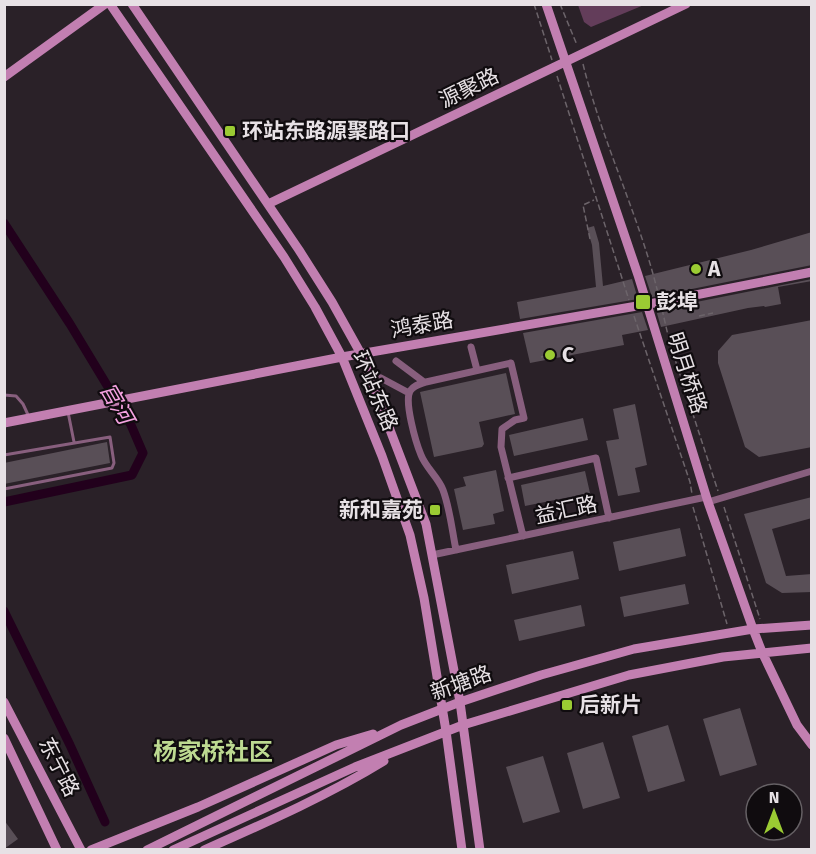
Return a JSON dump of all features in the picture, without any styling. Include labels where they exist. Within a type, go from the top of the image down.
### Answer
[{"type":"main road","points":[[4,77],[105,4]]},
{"type":"main road","name":"环站东路","points":[[110,4],[284,256],[342,357],[382,456],[410,535],[424,598],[446,731],[462,849]]},
{"type":"main road","name":"环站东路","points":[[132,4],[268,204],[332,302],[361,354],[426,524],[460,702],[480,849]]},
{"type":"main road","name":"明月桥路","points":[[546,4],[638,275],[707,500],[758,629],[762,652],[797,724],[812,745]]},
{"type":"main road","name":"源聚路","points":[[268,204],[686,4]]},
{"type":"main road","name":"鸿泰路","points":[[4,423],[342,357],[660,302],[812,272]]},
{"type":"main road","name":"新塘路","points":[[147,849],[401,725],[460,702],[541,675],[634,649],[758,629],[812,625]]},
{"type":"main road","name":"新塘路","points":[[173,849],[355,767],[462,725],[629,675],[685,663],[762,652],[812,648]]},
{"type":"main road","name":"东宁路","points":[[4,702],[81,849]]},
{"type":"main road","points":[[91,849],[198,807],[336,745],[401,725]]},
{"type":"main road","name":"东宁路","points":[[4,738],[57,849]]},
{"type":"main road","points":[[204,849],[277,817],[356,778],[399,751]]},
{"type":"street","points":[[471,347],[477,370]]},
{"type":"street","points":[[396,361],[424,382]]},
{"type":"street","points":[[456,550],[444,493],[438,478],[429,469],[421,455],[410,410],[409,393],[416,385],[424,382],[511,363],[524,418],[515,420],[502,429],[500,436],[523,536]]},
{"type":"street","points":[[381,378],[409,393]]},
{"type":"street","points":[[508,478],[596,458],[609,518]]},
{"type":"street","name":"益汇路","points":[[432,555],[693,500],[720,498],[812,471]]},
{"type":"lane","points":[[4,394],[16,396],[30,417]]},
{"type":"lane","points":[[68,410],[74,442]]},
{"type":"lane","points":[[4,455],[110,436],[114,463],[112,468],[4,489]]},
{"type":"path","points":[[534,4],[690,482],[694,515],[730,633]]},
{"type":"path","points":[[560,4],[575,37],[588,86],[654,274],[670,344],[720,498],[758,629]]},
{"type":"path","points":[[590,239],[583,205],[594,200]]},
{"type":"path","points":[[699,316],[713,313]]},
{"type":"path","points":[[541,357],[556,354]]},
{"type":"shaded area","points":[[578,5],[644,5],[591,27],[584,22]]},
{"type":"building","points":[[594,226],[599,243],[603,286],[632,279],[638,299],[520,319],[517,302],[596,287],[592,245],[587,228]]},
{"type":"building","points":[[812,232],[812,265],[652,297],[645,276],[751,250]]},
{"type":"building","points":[[812,279],[812,281],[778,287],[781,304],[748,308],[661,327],[656,310]]},
{"type":"building","points":[[642,312],[648,330],[622,335],[624,345],[530,363],[523,333]]},
{"type":"building","points":[[812,320],[812,447],[759,457],[745,447],[718,363],[718,351],[732,335]]},
{"type":"building","points":[[506,373],[515,414],[479,422],[484,444],[482,447],[434,457],[420,392]]},
{"type":"building","points":[[635,404],[647,465],[635,468],[640,492],[618,496],[606,441],[619,439],[613,409]]},
{"type":"building","points":[[583,418],[588,440],[514,456],[509,435]]},
{"type":"building","points":[[107,442],[110,463],[4,484],[4,463]]},
{"type":"building","points":[[496,470],[504,511],[493,514],[495,524],[463,530],[454,489],[466,486],[463,477]]},
{"type":"building","points":[[585,471],[590,493],[525,506],[521,485]]},
{"type":"building","points":[[812,497],[812,518],[772,529],[786,576],[812,574],[812,592],[782,593],[766,583],[744,514]]},
{"type":"building","points":[[680,528],[686,556],[619,571],[613,542]]},
{"type":"building","points":[[573,551],[579,579],[512,594],[506,565]]},
{"type":"building","points":[[685,584],[689,604],[624,617],[620,597]]},
{"type":"building","points":[[581,605],[585,626],[519,641],[514,620]]},
{"type":"building","points":[[740,708],[757,765],[720,776],[703,719]]},
{"type":"building","points":[[668,725],[685,781],[648,792],[632,736]]},
{"type":"building","points":[[603,742],[620,798],[583,809],[567,753]]},
{"type":"building","points":[[543,756],[560,812],[523,823],[506,767]]},
{"type":"building","points":[[4,820],[18,839],[4,849]]},
{"type":"waterway","name":"官河","points":[[4,223],[70,324],[131,425],[143,453],[132,475],[4,502]]},
{"type":"waterway","name":"官河","points":[[4,611],[105,822]]},
{"type":"place","name":"环站东路源聚路口","points":[[230,131]]},
{"type":"place","name":"A","points":[[696,269]]},
{"type":"place","name":"彭埠","points":[[643,302]]},
{"type":"place","name":"C","points":[[550,355]]},
{"type":"place","name":"新和嘉苑","points":[[435,510]]},
{"type":"place","name":"后新片","points":[[567,705]]},
{"type":"district","name":"杨家桥社区","points":[[213,752]]}]
